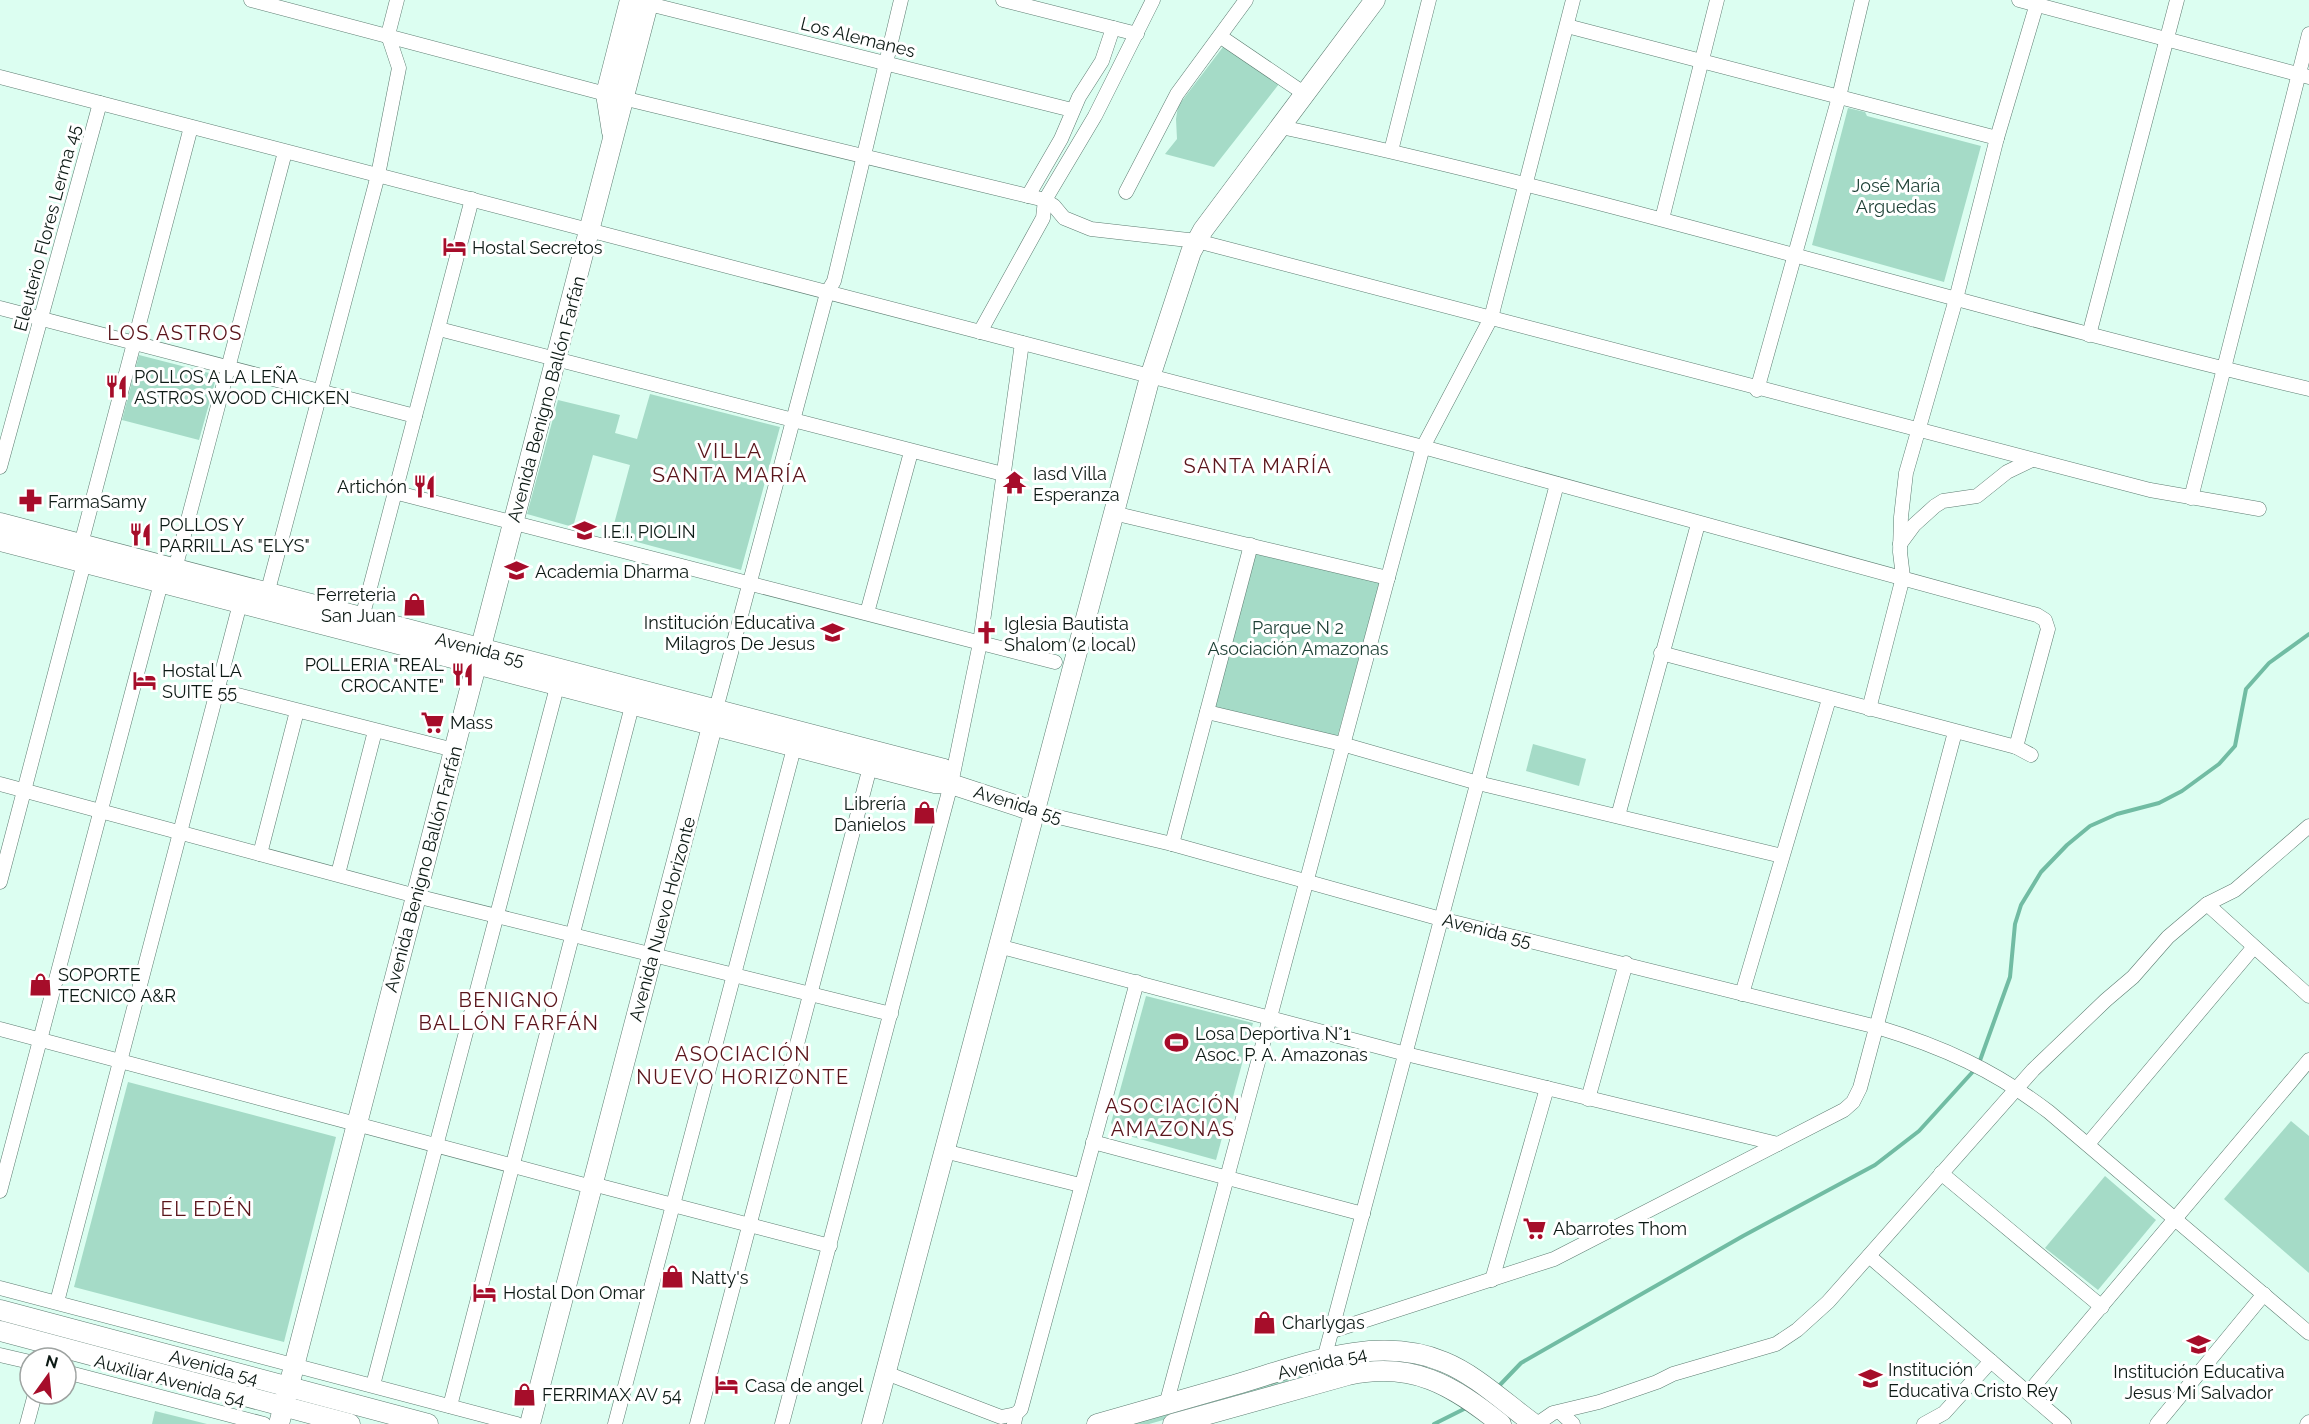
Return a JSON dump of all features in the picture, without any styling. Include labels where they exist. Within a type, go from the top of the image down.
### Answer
[{"type":"street","points":[[251,0],[615,96],[1045,200],[1064,218],[1091,229],[1197,241],[1757,390],[2150,490],[2259,509]]},
{"type":"street","points":[[267,594],[378,175],[399,68],[388,35],[397,0]]},
{"type":"street","points":[[714,718],[792,420],[827,293],[834,281],[901,0]]},
{"type":"street","points":[[1003,0],[1137,34]]},
{"type":"street","points":[[1126,192],[1177,94],[1246,0]]},
{"type":"street","points":[[872,1424],[1150,377],[1191,252],[1375,0]]},
{"type":"street","points":[[1391,151],[1429,0]]},
{"type":"street","points":[[1166,1405],[1423,447],[1491,318],[1573,0]]},
{"type":"street","points":[[1662,219],[1717,0]]},
{"type":"street","points":[[1757,390],[1839,97],[1862,0]]},
{"type":"street","points":[[2019,0],[2168,37],[2304,75]]},
{"type":"street","points":[[2089,335],[2176,0]]},
{"type":"street","name":"Los Alemanes","points":[[641,1],[1072,110]]},
{"type":"street","name":"Avenida Benigno Ballón Farfán","points":[[281,1415],[614,140],[615,96],[641,1]]},
{"type":"street","points":[[980,332],[1043,218],[1045,200],[1095,116],[1156,1]]},
{"type":"street","points":[[1869,709],[1903,578],[1900,544],[1906,473],[1956,299],[1997,138],[2037,3]]},
{"type":"street","points":[[1567,26],[1997,138]]},
{"type":"street","points":[[1028,196],[1061,139],[1072,110],[1102,61],[1113,28]]},
{"type":"street","points":[[2192,498],[2224,370],[2304,75],[2309,34]]},
{"type":"street","points":[[1221,37],[1305,94]]},
{"type":"street","points":[[0,78],[1423,447],[2037,615],[2045,620],[2048,629],[2016,747]]},
{"type":"street","name":"Eleuterio Flores Lerma 45","points":[[0,467],[100,103]]},
{"type":"street","points":[[1281,127],[1527,183],[2089,335],[2224,370],[2309,389]]},
{"type":"street","points":[[0,882],[133,344],[191,128]]},
{"type":"street","points":[[0,1191],[101,810],[227,367],[285,152]]},
{"type":"street","points":[[362,618],[472,199]]},
{"type":"street","points":[[0,308],[415,417]]},
{"type":"street","points":[[439,329],[911,452],[1004,474]]},
{"type":"street","points":[[782,1424],[951,784],[980,643],[1022,343]]},
{"type":"street","points":[[867,614],[911,452]]},
{"type":"street","points":[[1900,544],[1914,525],[1935,506],[1943,501],[1977,496],[2007,472],[2032,460]]},
{"type":"street","points":[[1324,1359],[1557,484]]},
{"type":"street","points":[[394,492],[1055,662]]},
{"type":"street","points":[[1113,513],[1388,578]]},
{"type":"street","points":[[1618,816],[1661,652],[1698,524]]},
{"type":"street","name":"Avenida 55","points":[[2,537],[82,554],[714,718],[944,769],[951,784]]},
{"type":"street","points":[[1172,844],[1251,545]]},
{"type":"street","name":"Avenida 55","points":[[242,596],[267,594],[362,618],[557,687],[632,706],[714,718],[794,748],[939,784],[951,784],[1033,811],[1172,844],[1441,919],[1877,1027],[1941,1047],[2018,1088],[2088,1144],[2309,1333]]},
{"type":"street","points":[[57,1302],[242,596]]},
{"type":"street","points":[[1661,652],[1829,699],[2016,747],[2031,755]]},
{"type":"street","points":[[374,1386],[557,687]]},
{"type":"street","points":[[218,690],[454,750]]},
{"type":"street","points":[[1742,994],[1829,699]]},
{"type":"street","points":[[450,1406],[632,706]]},
{"type":"street","points":[[260,854],[297,711]]},
{"type":"street","points":[[1207,712],[1342,744],[1478,783],[1782,856]]},
{"type":"street","name":"Avenida Nuevo Horizonte","points":[[530,1424],[714,718]]},
{"type":"street","points":[[338,874],[375,730]]},
{"type":"street","points":[[1332,1331],[1554,1259],[1844,1110],[1853,1102],[1860,1088],[1877,1027],[1955,732]]},
{"type":"street","points":[[615,1424],[794,748]]},
{"type":"street","points":[[697,1424],[870,767]]},
{"type":"street","points":[[0,784],[174,830],[181,835],[416,896],[891,1014]]},
{"type":"street","points":[[1535,1424],[1553,1413],[1599,1402],[1683,1370],[1776,1344],[1797,1330],[1828,1302],[2018,1088],[2079,1025],[2133,977],[2168,937],[2207,904],[2235,890],[2304,831],[2309,845]]},
{"type":"street","points":[[2207,904],[2253,948],[2309,996]]},
{"type":"street","points":[[998,946],[1406,1054],[1778,1144]]},
{"type":"street","points":[[2088,1144],[2253,948]]},
{"type":"street","points":[[1588,1099],[1626,963]]},
{"type":"street","points":[[886,1372],[1001,1417],[1015,1419],[1022,1409],[1080,1185],[1137,982]]},
{"type":"street","points":[[0,1029],[592,1187],[600,1186],[830,1246]]},
{"type":"street","points":[[2029,1392],[2309,1060]]},
{"type":"street","points":[[1491,1280],[1547,1088]]},
{"type":"street","points":[[1093,1142],[1363,1214]]},
{"type":"street","points":[[944,1151],[1080,1185]]},
{"type":"street","points":[[1941,1173],[2102,1306]]},
{"type":"street","points":[[1869,1256],[2029,1392],[2055,1421]]},
{"type":"street","points":[[0,1288],[517,1424]]},
{"type":"street","points":[[2157,1424],[2264,1294]]},
{"type":"street","name":"Avenida 54","points":[[0,1310],[428,1424]]},
{"type":"street","name":"Avenida 54","points":[[0,1331],[281,1415],[350,1424]]},
{"type":"street","name":"Avenida 54","points":[[1097,1424],[1324,1359],[1372,1351],[1417,1355],[1442,1361],[1463,1372],[1535,1424]]},
{"type":"street","points":[[0,1355],[18,1359]]},
{"type":"street","points":[[1924,1424],[1941,1418],[1991,1361]]},
{"type":"street","name":"Avenida 54","points":[[1173,1424],[1348,1375],[1378,1370],[1408,1372],[1440,1382],[1501,1424]]},
{"type":"street","name":"Auxiliar Avenida 54","points":[[78,1375],[264,1424]]},
{"type":"street","points":[[27,1424],[32,1406]]},
{"type":"street","points":[[1560,1412],[1573,1424]]},
{"type":"green space","points":[[1223,47],[1279,84],[1214,167],[1165,154],[1177,139],[1178,106]]},
{"type":"green space","name":"José María Arguedas","points":[[1848,108],[1865,112],[1867,116],[1981,146],[1944,282],[1812,245]]},
{"type":"green space","points":[[139,355],[217,375],[199,440],[122,420]]},
{"type":"green space","points":[[650,394],[780,427],[741,570],[611,535],[630,465],[593,455],[573,527],[527,514],[558,400],[620,415],[615,433],[637,439]]},
{"type":"green space","name":"Parque N 2 Asociación Amazonas","points":[[1254,552],[1380,582],[1337,738],[1212,707]]},
{"type":"green space","points":[[1533,744],[1586,759],[1579,786],[1526,771]]},
{"type":"green space","points":[[1146,996],[1253,1023],[1216,1160],[1118,1133],[1111,1123]]},
{"type":"green space","points":[[128,1082],[336,1137],[284,1342],[74,1287]]},
{"type":"green space","points":[[2291,1121],[2309,1136],[2309,1273],[2224,1199]]},
{"type":"green space","points":[[2105,1176],[2156,1220],[2098,1290],[2045,1248]]},
{"type":"green space","points":[[1371,1358],[1414,1364],[1267,1391],[1149,1424],[1123,1424],[1346,1361]]},
{"type":"green space","points":[[155,1411],[207,1424],[152,1424]]},
{"type":"waterway","points":[[1497,1388],[1521,1363],[1743,1236],[1875,1165],[1919,1131],[1978,1066],[2010,977],[2015,924],[2021,905],[2041,872],[2067,845],[2090,826],[2117,814],[2159,803],[2182,791],[2219,764],[2235,746],[2246,689],[2269,663],[2309,634]]},
{"type":"waterway","points":[[1434,1424],[1468,1407]]},
{"type":"place","name":"Hostal Secretos","points":[[454,247]]},
{"type":"place","name":"POLLOS A LA LEÑA ASTROS WOOD CHICKEN","points":[[116,386]]},
{"type":"place","name":"Iasd Villa Esperanza","points":[[1015,483]]},
{"type":"place","name":"Artichón","points":[[425,486]]},
{"type":"place","name":"FarmaSamy","points":[[30,501]]},
{"type":"place","name":"I.E.I. PIOLIN","points":[[585,531]]},
{"type":"place","name":"POLLOS Y PARRILLAS \"ELYS\"","points":[[141,534]]},
{"type":"place","name":"Academia Dharma","points":[[517,571]]},
{"type":"place","name":"Ferreteria San Juan","points":[[414,604]]},
{"type":"place","name":"Institución Educativa Milagros De Jesus","points":[[833,632]]},
{"type":"place","name":"Iglesia Bautista Shalom (2 local)","points":[[986,633]]},
{"type":"place","name":"POLLERIA \"REAL CROCANTE\"","points":[[462,674]]},
{"type":"place","name":"Hostal LA SUITE 55","points":[[144,680]]},
{"type":"place","name":"Mass","points":[[432,722]]},
{"type":"place","name":"Librería Danielos","points":[[924,813]]},
{"type":"place","name":"SOPORTE TECNICO A&R","points":[[40,984]]},
{"type":"place","name":"Losa Deportiva N°1 Asoc. P. A. Amazonas","points":[[1177,1043]]},
{"type":"place","name":"Abarrotes Thom","points":[[1535,1228]]},
{"type":"place","name":"Natty's","points":[[673,1277]]},
{"type":"place","name":"Hostal Don Omar","points":[[485,1292]]},
{"type":"place","name":"Charlygas","points":[[1264,1322]]},
{"type":"place","name":"Institución Educativa Jesus Mi Salvador","points":[[2199,1345]]},
{"type":"place","name":"Institución Educativa Cristo Rey","points":[[1870,1379]]},
{"type":"place","name":"Casa de angel","points":[[727,1385]]},
{"type":"place","name":"FERRIMAX AV 54","points":[[524,1394]]},
{"type":"district","name":"LOS ASTROS","points":[[175,333]]},
{"type":"district","name":"VILLA SANTA MARÍA","points":[[730,462]]},
{"type":"district","name":"SANTA MARÍA","points":[[1258,466]]},
{"type":"district","name":"BENIGNO BALLÓN FARFÁN","points":[[509,1012]]},
{"type":"district","name":"ASOCIACIÓN NUEVO HORIZONTE","points":[[743,1066]]},
{"type":"district","name":"ASOCIACIÓN AMAZONAS","points":[[1173,1118]]},
{"type":"district","name":"EL EDÉN","points":[[207,1209]]}]
